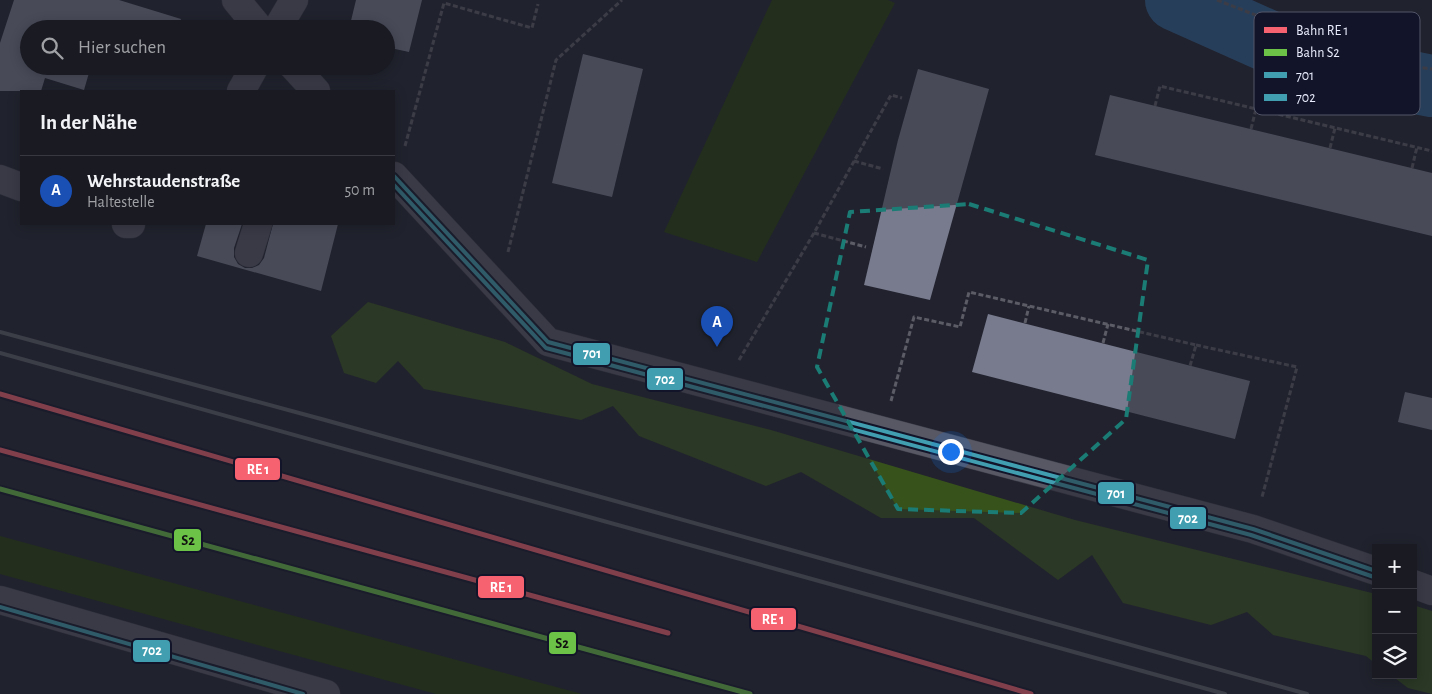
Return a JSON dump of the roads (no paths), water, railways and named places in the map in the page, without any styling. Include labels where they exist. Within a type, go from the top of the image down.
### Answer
[{"type":"street","points":[[236,0],[253,20]]},
{"type":"street","points":[[282,20],[294,0]]},
{"type":"street","points":[[242,90],[250,75]]},
{"type":"street","points":[[395,177],[548,342],[1253,529],[1372,570]]},
{"type":"street","points":[[0,179],[20,187]]},
{"type":"street","points":[[249,254],[258,225]]},
{"type":"street","points":[[1417,585],[1432,591]]},
{"type":"street","points":[[0,600],[326,694]]},
{"type":"waterway","points":[[1176,0],[1254,35]]},
{"type":"waterway","points":[[1420,84],[1432,86]]},
{"type":"railway","points":[[0,332],[325,420],[1307,694]]},
{"type":"railway","points":[[0,353],[1225,694]]},
{"type":"rail line","name":"S2","points":[[0,489],[750,694]]},
{"type":"place","name":"Wehrstaudenstraße","points":[[717,347]]}]
